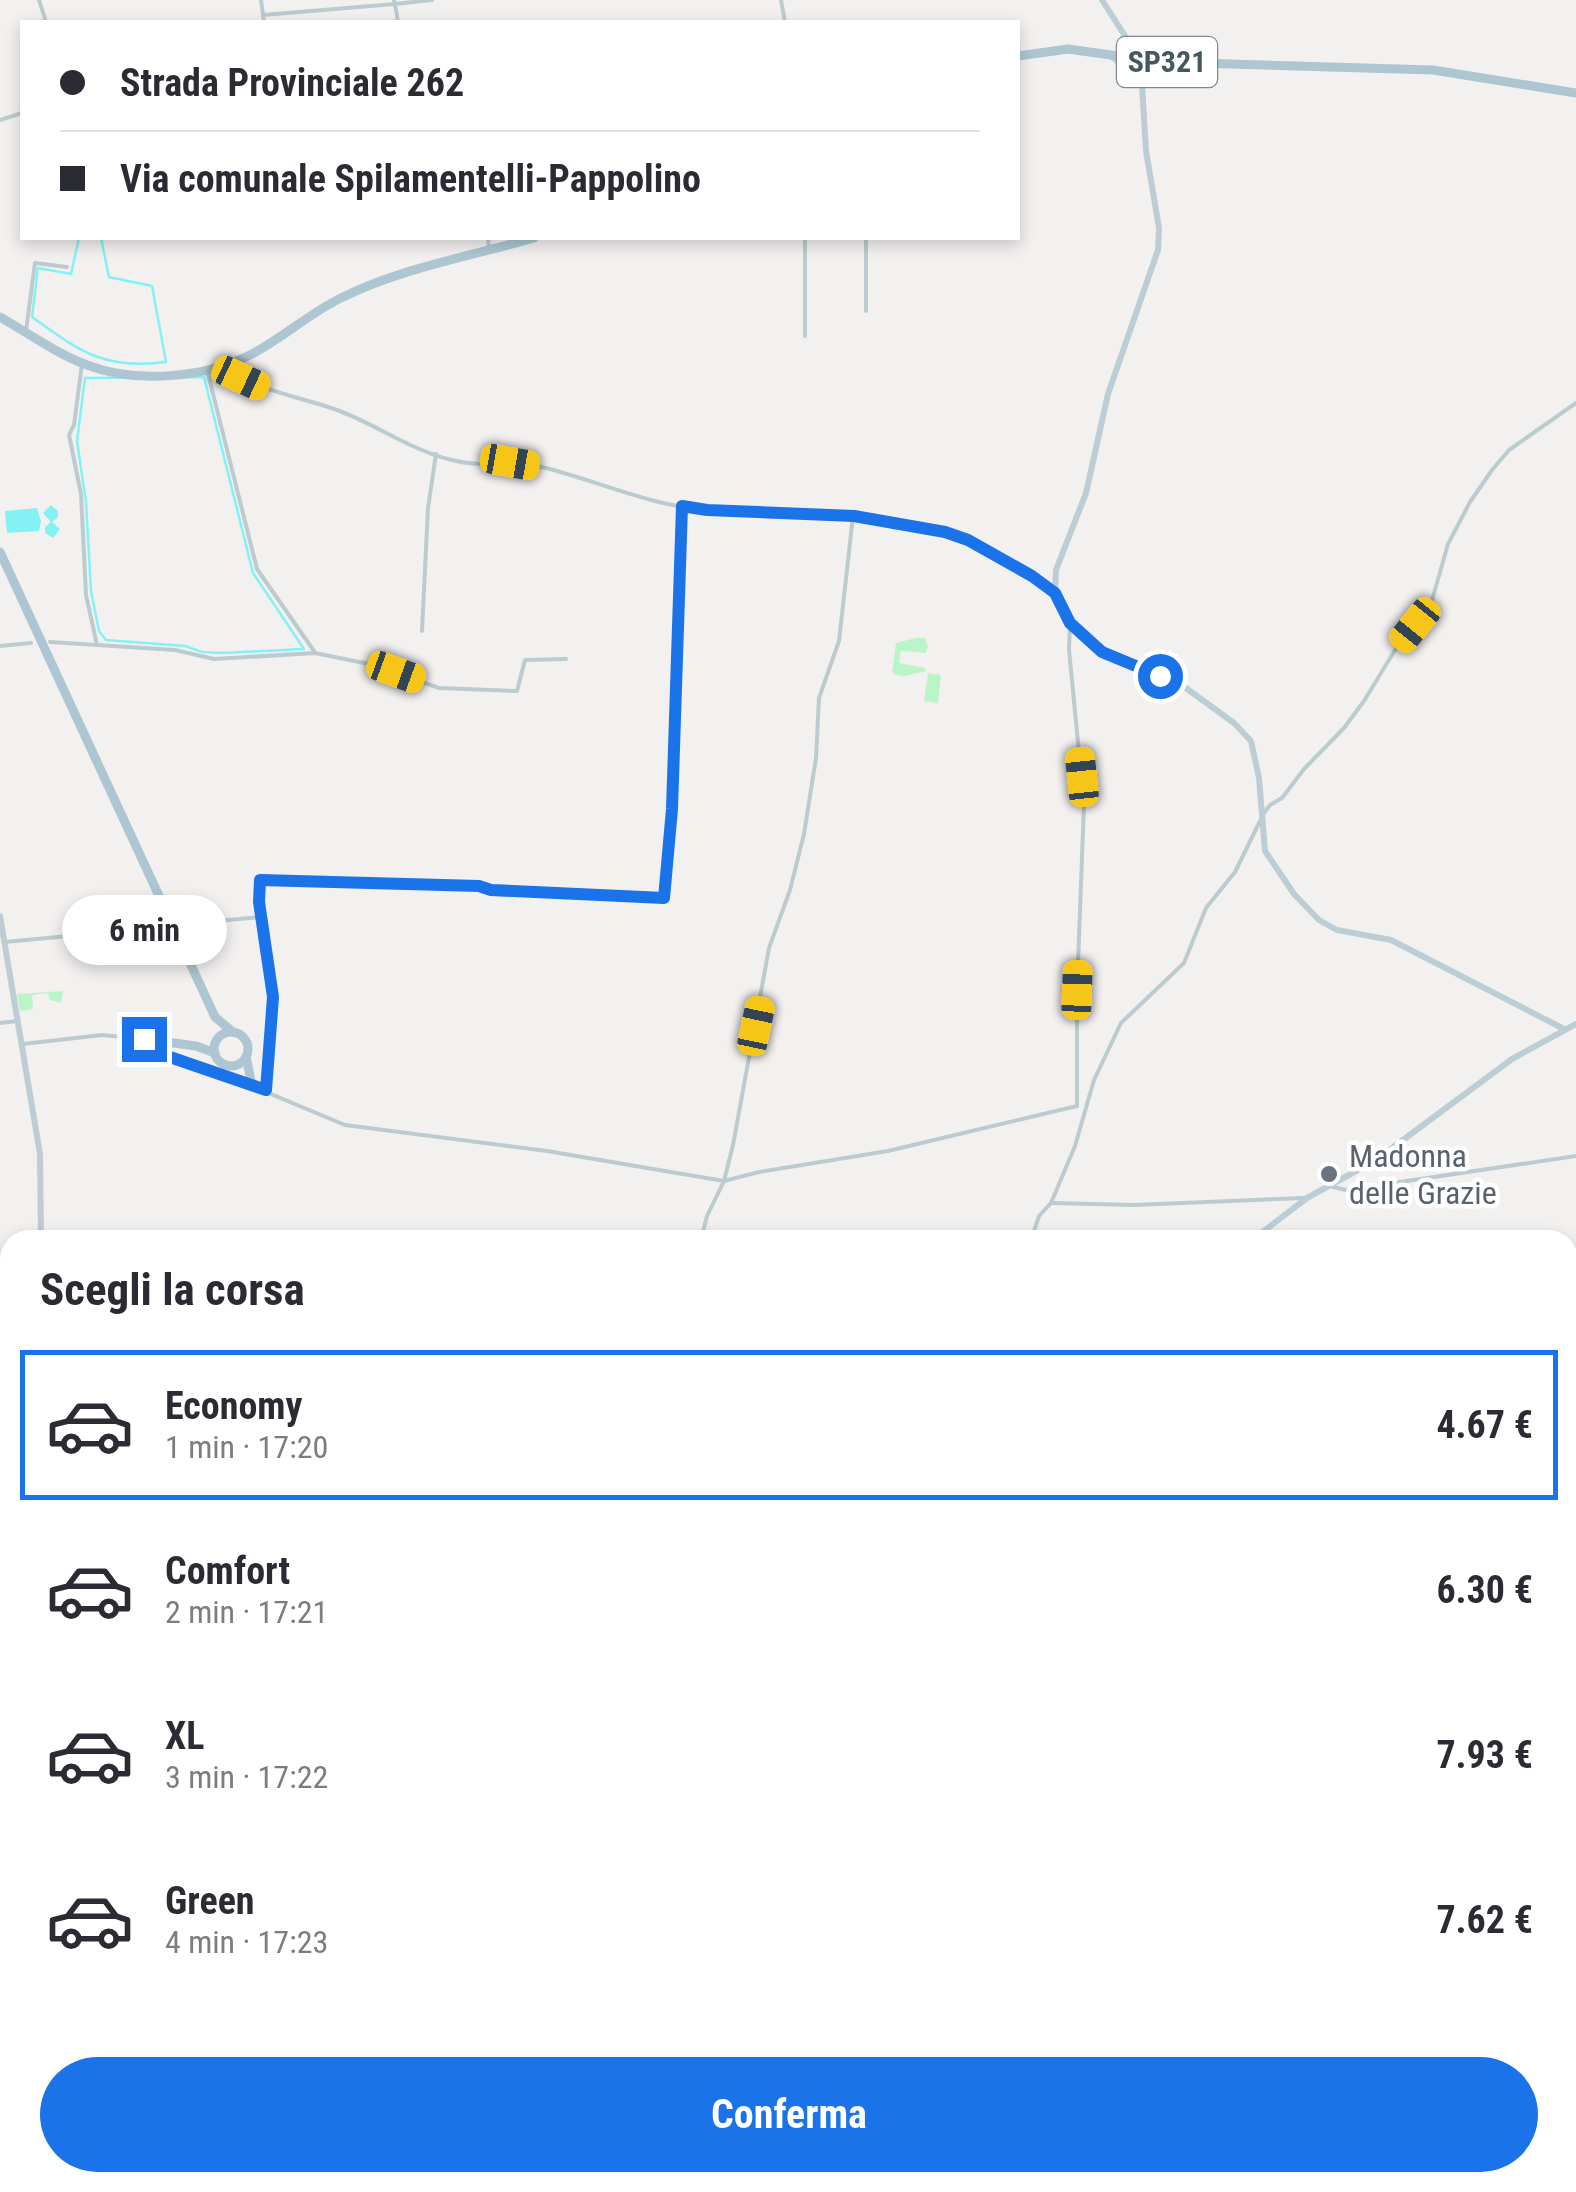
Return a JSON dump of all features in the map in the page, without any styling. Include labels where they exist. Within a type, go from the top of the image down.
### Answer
[{"type":"main road","name":"SP321","points":[[1020,56],[1068,49],[1162,62],[1455,72],[1576,92]]},
{"type":"main road","points":[[0,316],[82,364],[128,374],[207,370],[252,353],[345,296],[438,264],[527,240]]},
{"type":"main road","points":[[0,552],[216,1017],[215,1053]]},
{"type":"main road","points":[[216,1017],[246,1041],[242,1060],[251,1080]]},
{"type":"main road","points":[[144,1039],[205,1046],[232,1032]]},
{"type":"main road","points":[[196,1046],[215,1053],[226,1065],[242,1060]]},
{"type":"street","points":[[261,0],[264,20]]},
{"type":"street","points":[[263,15],[432,0]]},
{"type":"street","points":[[1102,0],[1132,48],[1144,58],[1162,62]]},
{"type":"street","points":[[1106,54],[1116,50],[1122,34]]},
{"type":"street","points":[[1122,34],[1128,56],[1136,60]]},
{"type":"street","points":[[1055,593],[1056,570],[1086,493],[1108,394],[1158,250],[1159,228],[1146,151],[1141,68],[1132,48]]},
{"type":"street","points":[[1106,54],[1133,71],[1142,90]]},
{"type":"street","points":[[1142,90],[1146,72],[1162,62]]},
{"type":"street","points":[[488,240],[490,250]]},
{"type":"street","points":[[805,240],[805,336]]},
{"type":"street","points":[[866,240],[866,311]]},
{"type":"street","points":[[26,331],[35,262],[67,266]]},
{"type":"street","points":[[82,364],[74,425],[69,435],[80,494],[86,595],[96,645]]},
{"type":"street","points":[[225,366],[266,390],[340,411],[397,441],[457,462],[510,462],[544,467],[630,496],[707,510],[854,516],[928,528],[968,540],[1055,593],[1070,623],[1102,652],[1179,683],[1234,723],[1251,741],[1260,778],[1265,851],[1294,894],[1319,920],[1337,930],[1391,940],[1564,1030]]},
{"type":"street","points":[[207,370],[257,569],[315,653]]},
{"type":"street","points":[[1034,1230],[1075,1146],[1094,1080],[1121,1023],[1184,963],[1206,908],[1235,872],[1262,817],[1344,728],[1395,650],[1428,611],[1453,533],[1492,470],[1509,450],[1576,403]]},
{"type":"street","points":[[422,631],[428,508],[436,454]]},
{"type":"street","points":[[266,1090],[273,997],[260,880],[479,886],[491,890],[664,898],[672,809],[682,506]]},
{"type":"street","points":[[704,1230],[724,1181],[769,948],[790,890],[804,834],[816,758],[819,698],[839,641],[854,516]]},
{"type":"street","points":[[23,1044],[102,1034],[144,1039],[164,1055],[251,1080],[345,1126],[547,1151],[724,1181],[888,1151],[1077,1106],[1084,804],[1069,650],[1070,623]]},
{"type":"street","points":[[50,642],[176,650],[214,659],[315,653],[374,665],[439,688],[486,692],[517,691],[525,660],[566,659]]},
{"type":"street","points":[[0,646],[31,643]]},
{"type":"street","points":[[0,916],[41,1176],[41,1230]]},
{"type":"street","points":[[184,924],[262,916]]},
{"type":"street","points":[[5,942],[163,927]]},
{"type":"street","points":[[0,1023],[18,1021]]},
{"type":"street","points":[[1265,1230],[1307,1198],[1376,1160],[1512,1059],[1576,1024]]},
{"type":"street","points":[[1329,1186],[1346,1190],[1576,1156]]},
{"type":"street","points":[[1050,1203],[1098,1206],[1307,1198]]},
{"type":"green space","points":[[925,638],[925,653],[901,651],[899,663],[925,668],[925,672],[896,675],[892,672],[896,643]]},
{"type":"green space","points":[[928,673],[941,675],[938,703],[924,701]]},
{"type":"green space","points":[[63,991],[61,1003],[50,1000],[48,993],[32,995],[33,1009],[20,1011],[17,994]]},
{"type":"water","points":[[51,505],[58,511],[52,522],[60,529],[53,538],[45,533],[51,522],[43,513]]},
{"type":"water","points":[[37,508],[39,531],[7,533],[5,511]]},
{"type":"waterway","points":[[79,240],[71,274],[38,268],[32,317],[94,356],[126,363],[166,362],[152,286],[109,277],[101,240]]},
{"type":"waterway","points":[[204,377],[253,573],[304,649],[202,652],[185,646],[106,640],[99,631],[91,591],[86,502],[77,441],[85,378],[204,377]]},
{"type":"place","name":"Madonna delle Grazie","points":[[1329,1174]]},
{"type":"route","points":[[144,1039],[164,1055],[266,1090],[273,997],[259,902],[260,880],[479,886],[491,890],[664,898],[672,809],[682,506],[854,516],[945,532],[968,540],[1055,593],[1070,623],[1102,652],[1160,676]]}]
